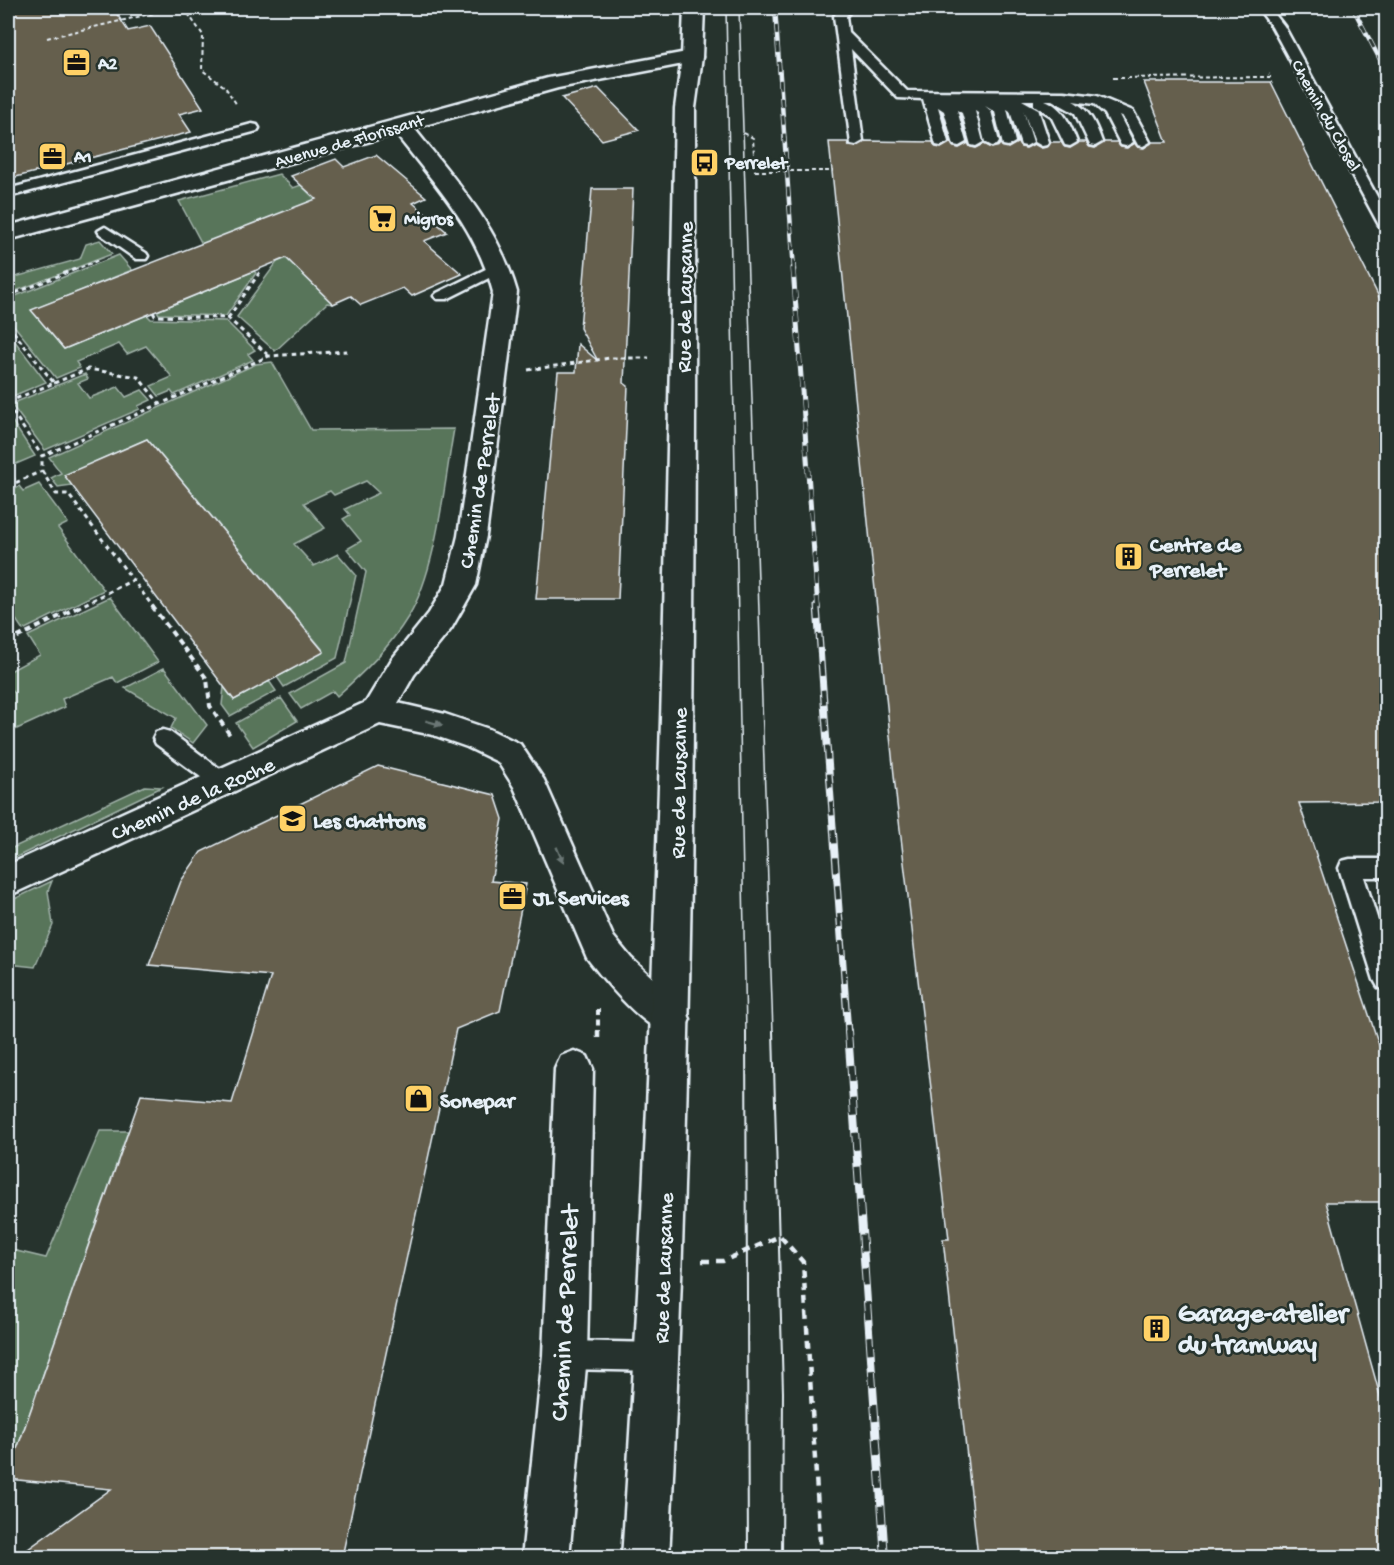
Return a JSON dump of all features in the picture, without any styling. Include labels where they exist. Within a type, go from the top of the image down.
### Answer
[{"type":"street","name":"Rue de Lausanne","points":[[645,1557],[659,1357],[671,1020],[676,860],[685,108],[692,57],[694,8]]},
{"type":"street","name":"Avenue de Florissant","points":[[8,232],[555,82],[692,57]]},
{"type":"street","name":"Chemin de Perrelet","points":[[377,711],[403,667],[440,621],[460,585],[472,536],[505,292],[500,267],[476,220],[401,126]]},
{"type":"street","points":[[377,711],[434,723],[478,738],[508,753],[528,780],[600,947],[618,970],[671,1020]]},
{"type":"street","name":"Chemin de la Roche","points":[[8,881],[377,711]]},
{"type":"street","name":"Chemin de Perrelet","points":[[545,1557],[565,1355],[574,1069]]},
{"type":"lane","points":[[847,8],[840,16],[856,141]]},
{"type":"lane","name":"Chemin du Closel","points":[[1264,8],[1278,26],[1386,225]]},
{"type":"lane","points":[[842,33],[899,92],[906,96],[1035,96],[1097,100],[1128,114],[1143,142]]},
{"type":"lane","points":[[1035,96],[1059,100],[1077,108],[1085,114],[1102,142],[1094,108],[1053,97]]},
{"type":"lane","points":[[944,97],[992,104],[1001,110],[1008,141]]},
{"type":"lane","points":[[941,142],[944,97]]},
{"type":"lane","points":[[944,97],[950,109],[959,142]]},
{"type":"lane","points":[[944,97],[968,111],[976,142]]},
{"type":"lane","points":[[944,97],[978,105],[984,111],[992,142]]},
{"type":"lane","points":[[978,97],[1004,102],[1016,109],[1026,142]]},
{"type":"lane","points":[[996,97],[1017,102],[1031,110],[1042,142]]},
{"type":"lane","points":[[1012,97],[1053,108],[1060,115],[1070,142]]},
{"type":"lane","points":[[1097,100],[1111,112],[1126,142]]},
{"type":"lane","points":[[8,193],[252,128]]},
{"type":"lane","points":[[91,210],[99,233],[135,252]]},
{"type":"lane","points":[[442,296],[500,267]]},
{"type":"lane","points":[[163,738],[224,783]]},
{"type":"lane","points":[[1386,868],[1350,868],[1386,980]]},
{"type":"lane","points":[[565,1355],[659,1357]]},
{"type":"path","points":[[47,38],[176,8]]},
{"type":"path","points":[[184,8],[203,35],[202,70],[225,87],[252,128]]},
{"type":"path","points":[[1109,79],[1123,76],[1270,77],[1266,67]]},
{"type":"path","points":[[744,133],[753,138],[755,171],[833,171]]},
{"type":"path","points":[[8,296],[135,252]]},
{"type":"path","points":[[228,318],[260,272],[259,270]]},
{"type":"path","points":[[153,312],[155,316],[228,318],[269,356]]},
{"type":"path","points":[[8,325],[54,382]]},
{"type":"path","points":[[42,456],[269,356],[348,351]]},
{"type":"path","points":[[520,371],[610,358],[655,358]]},
{"type":"path","points":[[160,404],[138,377],[88,369],[8,403],[42,456],[42,471],[56,494],[68,494],[207,679],[210,706],[237,744]]},
{"type":"path","points":[[8,486],[42,471]]},
{"type":"path","points":[[8,642],[133,580]]},
{"type":"path","points":[[663,1260],[723,1261],[780,1236],[803,1262],[821,1557]]},
{"type":"green space","points":[[279,174],[293,188],[301,185],[316,200],[202,244],[179,201]]},
{"type":"green space","points":[[351,232],[333,304],[327,303],[275,351],[237,317],[277,262]]},
{"type":"green space","points":[[100,240],[112,254],[8,294],[8,279],[80,259],[86,244]]},
{"type":"green space","points":[[119,255],[132,270],[32,310],[64,349],[147,315],[151,319],[226,321],[255,350],[248,354],[253,360],[174,395],[171,391],[159,396],[151,386],[172,377],[146,346],[127,354],[119,344],[76,362],[80,368],[56,378],[8,318],[8,299]]},
{"type":"green space","points":[[254,271],[256,273],[226,316],[159,314],[157,311]]},
{"type":"green space","points":[[8,332],[46,382],[8,398]]},
{"type":"green space","points":[[272,362],[311,430],[454,429],[433,552],[418,598],[408,617],[376,659],[337,696],[333,691],[301,709],[290,694],[346,663],[366,572],[347,549],[361,541],[343,519],[350,515],[345,509],[379,493],[366,481],[334,495],[330,491],[304,503],[325,528],[294,544],[314,566],[338,554],[356,575],[337,658],[284,687],[277,677],[324,651],[147,439],[65,475],[72,485],[58,487],[51,478],[61,473],[49,457],[256,364]]},
{"type":"green space","points":[[85,374],[88,379],[78,383],[89,398],[118,387],[126,397],[142,390],[151,400],[138,406],[140,409],[45,450],[11,404]]},
{"type":"green space","points":[[8,415],[35,456],[9,467],[15,479],[8,482]]},
{"type":"green space","points":[[39,484],[68,523],[58,528],[104,590],[23,630],[15,618],[8,622],[8,491],[19,486],[23,491]]},
{"type":"green space","points":[[110,597],[158,662],[117,683],[113,677],[62,699],[65,707],[8,733],[8,695],[13,692],[8,683],[8,672],[40,655],[28,636]]},
{"type":"green space","points":[[164,668],[207,725],[193,743],[171,728],[176,718],[125,688]]},
{"type":"green space","points":[[269,681],[276,691],[230,716],[222,705],[224,687],[234,700]]},
{"type":"green space","points":[[281,698],[297,721],[253,747],[236,723]]},
{"type":"green space","points":[[145,786],[162,787],[8,861],[8,850]]},
{"type":"green space","points":[[52,881],[48,891],[53,925],[35,967],[8,964],[10,948],[8,902]]},
{"type":"green space","points":[[100,1131],[128,1131],[8,1475],[8,1249],[46,1258]]},
{"type":"building","points":[[8,8],[113,8],[128,31],[150,26],[203,108],[179,114],[191,132],[8,179]]},
{"type":"building","points":[[1144,82],[1271,82],[1386,311],[1386,802],[1299,803],[1386,1066],[1386,1202],[1326,1202],[1386,1417],[1386,1557],[978,1557],[943,1239],[949,1239],[897,804],[829,142],[848,142],[849,146],[856,147],[865,141],[933,142],[936,147],[941,148],[950,142],[954,147],[959,148],[968,143],[971,147],[976,148],[984,144],[992,148],[1000,144],[1008,148],[1017,142],[1021,147],[1026,148],[1034,144],[1041,148],[1047,147],[1051,142],[1061,142],[1065,147],[1070,148],[1079,142],[1086,142],[1090,147],[1095,148],[1104,142],[1117,142],[1121,147],[1127,148],[1135,143],[1138,147],[1144,148],[1152,142],[1167,142]]},
{"type":"building","points":[[598,88],[639,130],[602,140],[562,98]]},
{"type":"building","points":[[376,155],[426,197],[413,203],[447,232],[424,241],[462,274],[412,296],[403,288],[361,305],[351,296],[333,304],[286,258],[64,349],[31,310],[316,199],[291,176],[336,159],[344,167]]},
{"type":"building","points":[[592,189],[633,189],[624,383],[628,386],[618,599],[536,599],[558,372],[576,372],[578,344],[598,361],[580,328]]},
{"type":"building","points":[[147,439],[324,652],[234,700],[64,475]]},
{"type":"building","points":[[378,766],[495,795],[503,819],[491,881],[526,884],[500,1011],[456,1029],[342,1557],[17,1557],[111,1489],[8,1479],[8,1475],[141,1095],[232,1103],[271,976],[149,965],[181,881],[201,852]]},
{"type":"tram line","points":[[726,8],[746,1033]]},
{"type":"tram line","points":[[739,8],[773,1033]]},
{"type":"tram line","points":[[746,1031],[748,1558]]},
{"type":"tram line","points":[[773,1031],[783,1392],[782,1558]]},
{"type":"railway","points":[[775,8],[794,270]]},
{"type":"railway","points":[[1353,8],[1386,71]]},
{"type":"railway","points":[[1384,8],[1386,12]]},
{"type":"railway","points":[[793,268],[818,608]]},
{"type":"railway","points":[[817,606],[848,1033]]},
{"type":"railway","points":[[848,1031],[885,1558]]},
{"type":"place","name":"A2","points":[[77,63]]},
{"type":"place","name":"A1","points":[[53,156]]},
{"type":"place","name":"Perrelet","points":[[704,162]]},
{"type":"place","name":"Migros","points":[[383,218]]},
{"type":"place","name":"Centre de Perrelet","points":[[1129,556]]},
{"type":"place","name":"Les chattons","points":[[292,819]]},
{"type":"place","name":"JL Services","points":[[512,896]]},
{"type":"place","name":"Sonepar","points":[[419,1099]]},
{"type":"place","name":"Garage-atelier du tramway","points":[[1157,1328]]}]
